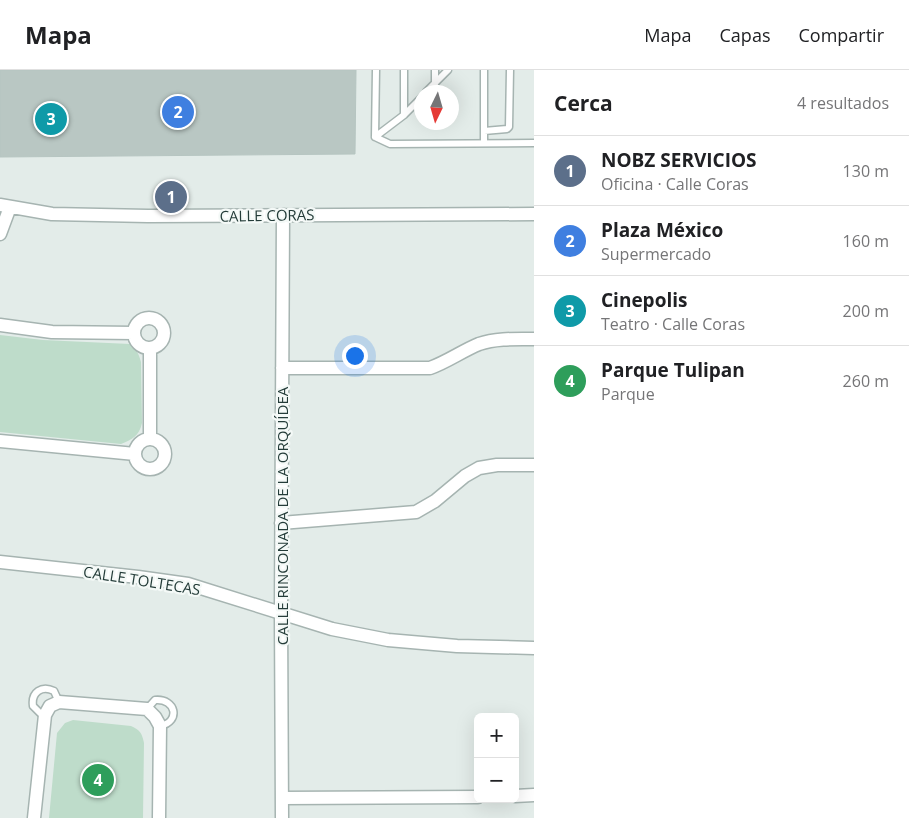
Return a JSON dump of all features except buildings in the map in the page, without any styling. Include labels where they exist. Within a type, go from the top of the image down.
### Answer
[{"type":"street","name":"CALLE CORAS","points":[[5,206],[52,214],[148,216],[534,214]]},
{"type":"street","points":[[0,234],[5,206]]},
{"type":"street","name":"CALLE RINCONADA DE LA ORQUÍDEA","points":[[282,818],[283,215]]},
{"type":"street","points":[[144,318],[151,318],[162,324],[164,337],[156,347],[150,348],[139,344],[135,339],[134,333],[135,327],[139,322],[144,318]]},
{"type":"street","points":[[0,325],[52,332],[134,333]]},
{"type":"street","points":[[282,368],[430,368],[481,343],[511,339],[534,339]]},
{"type":"street","points":[[150,348],[150,439]]},
{"type":"street","points":[[150,439],[157,440],[166,451],[162,465],[148,470],[141,467],[136,461],[135,454],[139,444],[150,439]]},
{"type":"street","points":[[0,441],[135,454]]},
{"type":"street","points":[[281,523],[416,512],[435,501],[465,476],[479,468],[497,465],[534,465]]},
{"type":"street","name":"CALLE TOLTECAS","points":[[0,562],[138,576],[188,584],[332,629],[388,640],[457,646],[534,648]]},
{"type":"street","points":[[34,818],[45,715],[50,706],[60,702],[147,710],[155,717],[160,726],[159,818]]},
{"type":"street","points":[[519,796],[534,795]]},
{"type":"street","points":[[282,798],[474,797]]},
{"type":"lane","points":[[375,137],[376,70]]},
{"type":"lane","points":[[404,70],[404,115]]},
{"type":"lane","points":[[434,70],[435,84]]},
{"type":"lane","points":[[435,84],[448,70]]},
{"type":"lane","points":[[484,70],[484,143]]},
{"type":"lane","points":[[484,131],[507,129],[509,127],[510,70]]},
{"type":"lane","points":[[375,137],[414,105]]},
{"type":"lane","points":[[375,137],[390,144],[534,143]]},
{"type":"lane","points":[[45,715],[33,706],[33,698],[38,691],[46,688],[54,691],[60,702]]},
{"type":"lane","points":[[147,710],[156,700],[165,701],[171,705],[174,712],[171,720],[166,725],[160,726]]},
{"type":"green space","points":[[0,335],[43,340],[130,344],[137,352],[141,362],[142,423],[137,434],[132,439],[121,444],[0,432]]},
{"type":"green space","points":[[73,720],[131,726],[140,732],[144,743],[143,818],[49,818],[57,733],[65,723]]},
{"type":"place","name":"Plaza México","points":[[178,112]]},
{"type":"place","name":"Cinepolis","points":[[51,119]]},
{"type":"place","name":"NOBZ SERVICIOS","points":[[171,197]]},
{"type":"place","name":"Parque Tulipan","points":[[98,780]]}]
